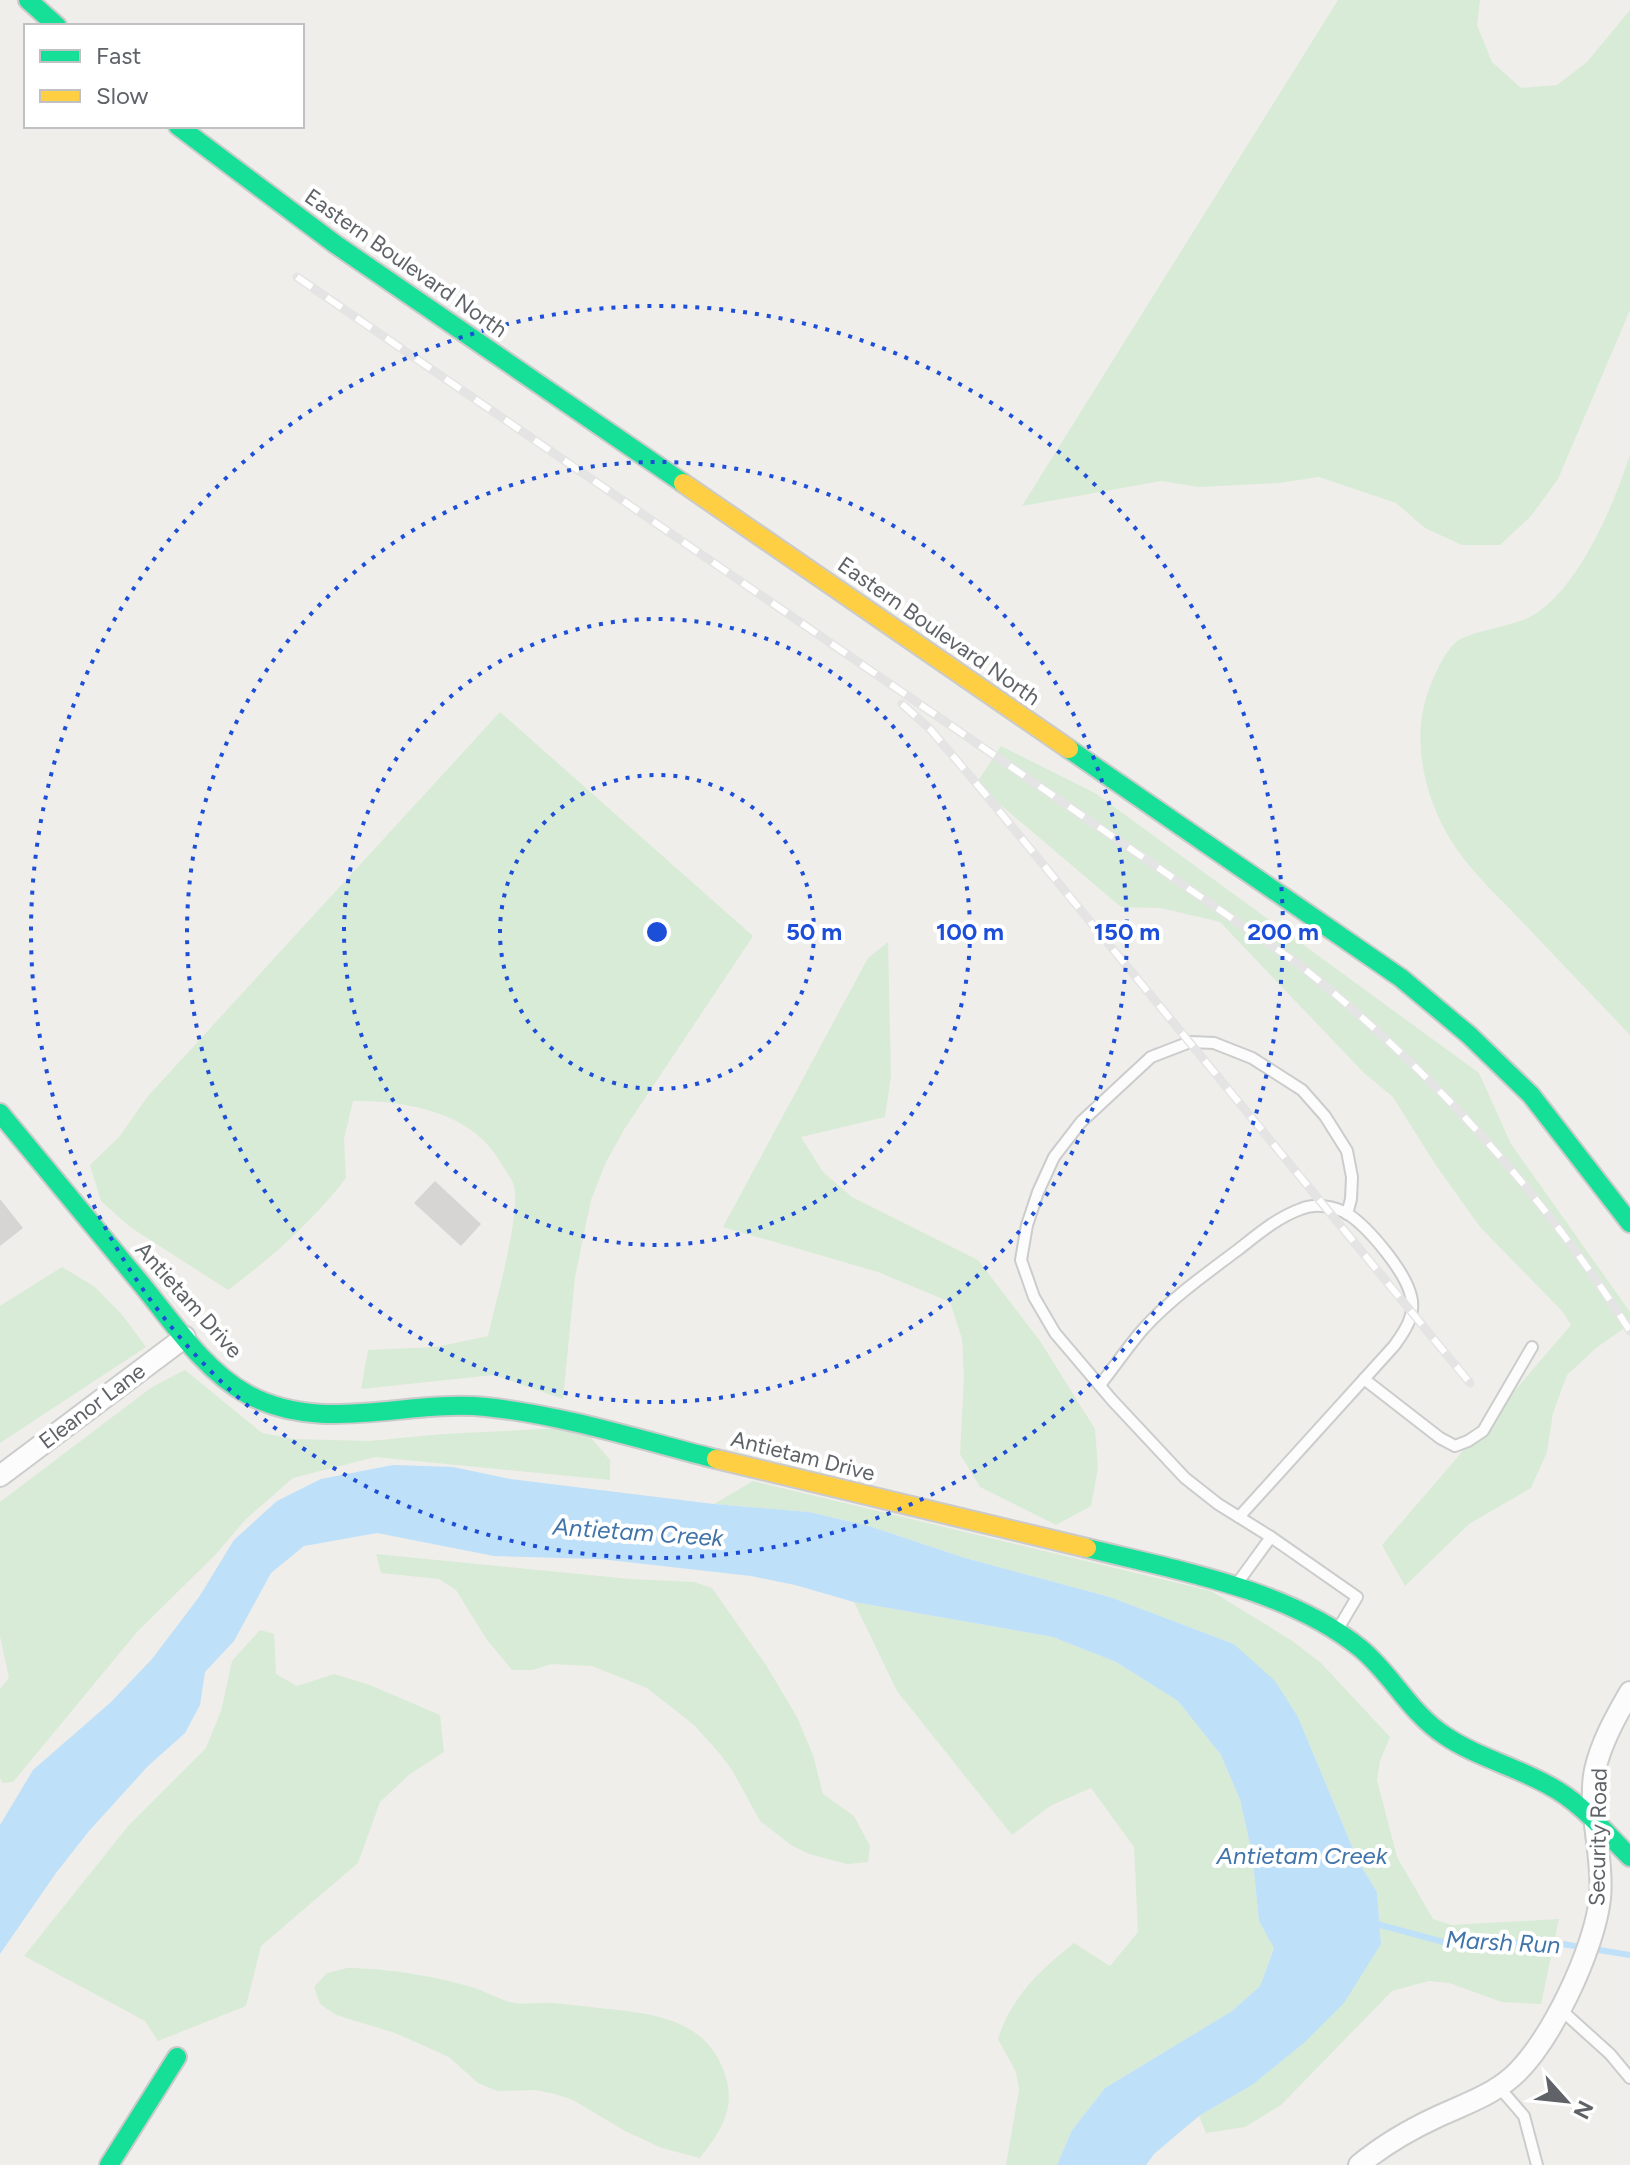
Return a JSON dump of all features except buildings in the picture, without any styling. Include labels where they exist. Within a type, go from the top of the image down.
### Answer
[{"type":"street","points":[[28,0],[55,24]]},
{"type":"street","name":"Eastern Boulevard North","points":[[181,128],[335,244],[1401,978],[1469,1035],[1531,1095],[1630,1223]]},
{"type":"street","name":"Antietam Drive","points":[[0,1113],[185,1337],[227,1379],[248,1395],[277,1408],[335,1415],[434,1405],[503,1409],[1188,1573],[1234,1587],[1337,1631],[1384,1671],[1438,1730],[1462,1746],[1564,1793],[1596,1820],[1630,1857]]},
{"type":"street","name":"Eleanor Lane","points":[[0,1476],[185,1337]]},
{"type":"street","name":"Security Road","points":[[1359,2165],[1398,2137],[1481,2098],[1512,2077],[1533,2053],[1559,2008],[1595,1928],[1600,1897],[1600,1862],[1595,1772],[1605,1741],[1630,1692]]},
{"type":"street","points":[[109,2165],[177,2057]]},
{"type":"lane","points":[[1337,1631],[1357,1597],[1185,1478],[1055,1333],[1034,1297],[1021,1260],[1027,1225],[1054,1157],[1081,1122],[1151,1057],[1190,1042],[1214,1043],[1252,1058],[1302,1090],[1325,1116],[1347,1151],[1352,1177],[1347,1214]]},
{"type":"lane","points":[[1100,1385],[1146,1326],[1268,1226],[1301,1208],[1324,1205],[1347,1214],[1388,1255],[1411,1296],[1412,1312],[1407,1328],[1239,1517]]},
{"type":"lane","points":[[1364,1379],[1440,1438],[1455,1446],[1483,1431],[1532,1347]]},
{"type":"lane","points":[[1234,1587],[1271,1537]]},
{"type":"lane","points":[[1559,2008],[1610,2054],[1630,2078]]},
{"type":"lane","points":[[1498,2086],[1524,2116],[1537,2165]]},
{"type":"green space","points":[[1338,0],[1480,0],[1477,25],[1492,62],[1521,88],[1557,85],[1587,62],[1630,10],[1630,310],[1558,479],[1531,516],[1500,545],[1462,545],[1425,528],[1396,503],[1319,477],[1279,483],[1199,487],[1161,481],[1022,506]]},
{"type":"green space","points":[[1630,455],[1630,1035],[1480,878],[1451,841],[1440,821],[1425,778],[1421,733],[1429,689],[1448,651],[1462,638],[1530,617],[1564,587],[1604,522]]},
{"type":"green space","points":[[500,712],[753,936],[625,1128],[606,1162],[591,1200],[575,1277],[563,1399],[494,1375],[361,1389],[368,1350],[436,1347],[488,1336],[511,1238],[515,1199],[509,1175],[490,1147],[475,1133],[457,1121],[417,1107],[353,1101],[344,1139],[346,1178],[291,1238],[228,1290],[130,1227],[101,1201],[90,1165],[119,1137],[148,1096]]},
{"type":"green space","points":[[1001,746],[1095,793],[1479,1073],[1511,1144],[1630,1312],[1630,1324],[1596,1348],[1567,1375],[1553,1413],[1547,1452],[1531,1488],[1469,1524],[1405,1586],[1382,1545],[1571,1325],[1562,1311],[1480,1227],[1393,1097],[1364,1073],[1220,922],[1161,908],[1121,907],[976,784]]},
{"type":"green space","points":[[888,942],[891,1076],[885,1117],[801,1137],[823,1172],[852,1197],[978,1260],[1040,1341],[1095,1429],[1098,1468],[1091,1506],[1056,1525],[980,1487],[960,1454],[964,1377],[962,1339],[950,1302],[878,1272],[723,1227],[868,958]]},
{"type":"green space","points":[[62,1267],[95,1287],[123,1316],[146,1347],[0,1443],[0,1306]]},
{"type":"green space","points":[[185,1370],[262,1433],[294,1439],[369,1441],[582,1427],[610,1460],[610,1480],[375,1457],[293,1478],[246,1519],[215,1555],[137,1632],[13,1782],[2,1783],[0,1689],[9,1678],[0,1636],[0,1502],[152,1387]]},
{"type":"green space","points":[[753,1481],[1211,1591],[1291,1640],[1321,1663],[1390,1737],[1380,1761],[1377,1780],[1397,1857],[1433,1919],[1452,1925],[1559,1919],[1541,2004],[1502,2002],[1449,1983],[1429,1981],[1392,1991],[1281,2105],[1245,2127],[1206,2133],[1199,2116],[1252,2085],[1381,1944],[1377,1892],[1358,1861],[1298,1717],[1234,1644],[1110,1597],[965,1558],[869,1526],[809,1512],[714,1504]]},
{"type":"green space","points":[[376,1554],[630,1579],[694,1582],[712,1588],[766,1665],[797,1717],[813,1755],[823,1794],[854,1816],[870,1846],[868,1862],[847,1864],[809,1854],[791,1845],[760,1821],[720,1754],[694,1725],[647,1688],[592,1666],[552,1664],[532,1670],[512,1670],[487,1640],[456,1590],[439,1579],[381,1573]]},
{"type":"green space","points":[[854,1602],[1053,1637],[1116,1662],[1178,1701],[1221,1755],[1240,1800],[1252,1853],[1259,1921],[1274,1947],[1260,1986],[1232,2011],[1105,2088],[1072,2130],[1057,2165],[1006,2165],[1019,2090],[1016,2072],[998,2039],[1011,2010],[1028,1985],[1074,1943],[1110,1966],[1138,1932],[1134,1847],[1091,1788],[1050,1806],[1012,1835],[897,1691]]},
{"type":"green space","points":[[260,1630],[274,1634],[276,1674],[297,1686],[334,1674],[370,1685],[440,1715],[444,1752],[410,1774],[380,1802],[358,1863],[261,1946],[246,2006],[158,2041],[145,2021],[24,1956],[129,1825],[206,1748],[221,1711],[232,1661]]},
{"type":"green space","points":[[347,1968],[432,1977],[466,1985],[514,2003],[551,2003],[618,2010],[672,2021],[702,2038],[723,2069],[729,2095],[721,2127],[700,2158],[662,2148],[625,2131],[573,2100],[536,2090],[497,2091],[478,2083],[449,2057],[395,2033],[336,2015],[320,2004],[314,1987],[327,1973]]},
{"type":"water","name":"Antietam Creek","points":[[393,1465],[453,1467],[510,1479],[714,1504],[809,1512],[869,1526],[965,1558],[1110,1597],[1234,1644],[1275,1681],[1298,1717],[1358,1861],[1377,1892],[1381,1944],[1344,2003],[1305,2042],[1252,2085],[1199,2116],[1154,2154],[1146,2165],[1057,2165],[1072,2130],[1105,2088],[1232,2011],[1260,1986],[1274,1948],[1259,1921],[1252,1853],[1240,1800],[1221,1755],[1178,1701],[1116,1662],[1053,1637],[854,1602],[751,1576],[600,1559],[494,1556],[377,1533],[304,1546],[271,1573],[234,1641],[205,1672],[200,1705],[185,1733],[148,1766],[89,1831],[0,1954],[0,1825],[33,1770],[111,1702],[152,1659],[199,1597],[234,1540],[277,1501],[321,1479]]},
{"type":"waterway","name":"Marsh Run","points":[[1373,1923],[1447,1943],[1550,1942],[1630,1955]]},
{"type":"railway","points":[[297,277],[1297,963],[1392,1044],[1479,1133],[1558,1228],[1630,1331]]},
{"type":"railway","points":[[902,704],[930,729],[981,789],[1470,1383]]},
{"type":"traffic: fast","points":[[28,0],[55,24]]},
{"type":"traffic: fast","points":[[181,128],[335,244],[683,483]]},
{"type":"traffic: fast","points":[[1069,749],[1401,978],[1469,1035],[1531,1095],[1630,1223]]},
{"type":"traffic: fast","points":[[0,1113],[190,1345],[217,1373],[247,1394],[276,1406],[334,1414],[456,1406],[515,1411],[602,1429],[716,1459]]},
{"type":"traffic: fast","points":[[1087,1548],[1230,1584],[1265,1596],[1331,1628],[1371,1658],[1432,1726],[1469,1749],[1560,1792],[1592,1818],[1630,1857]]},
{"type":"traffic: fast","points":[[109,2165],[177,2057]]},
{"type":"traffic: slow","points":[[683,483],[1069,749]]},
{"type":"traffic: slow","points":[[716,1459],[1087,1548]]}]
